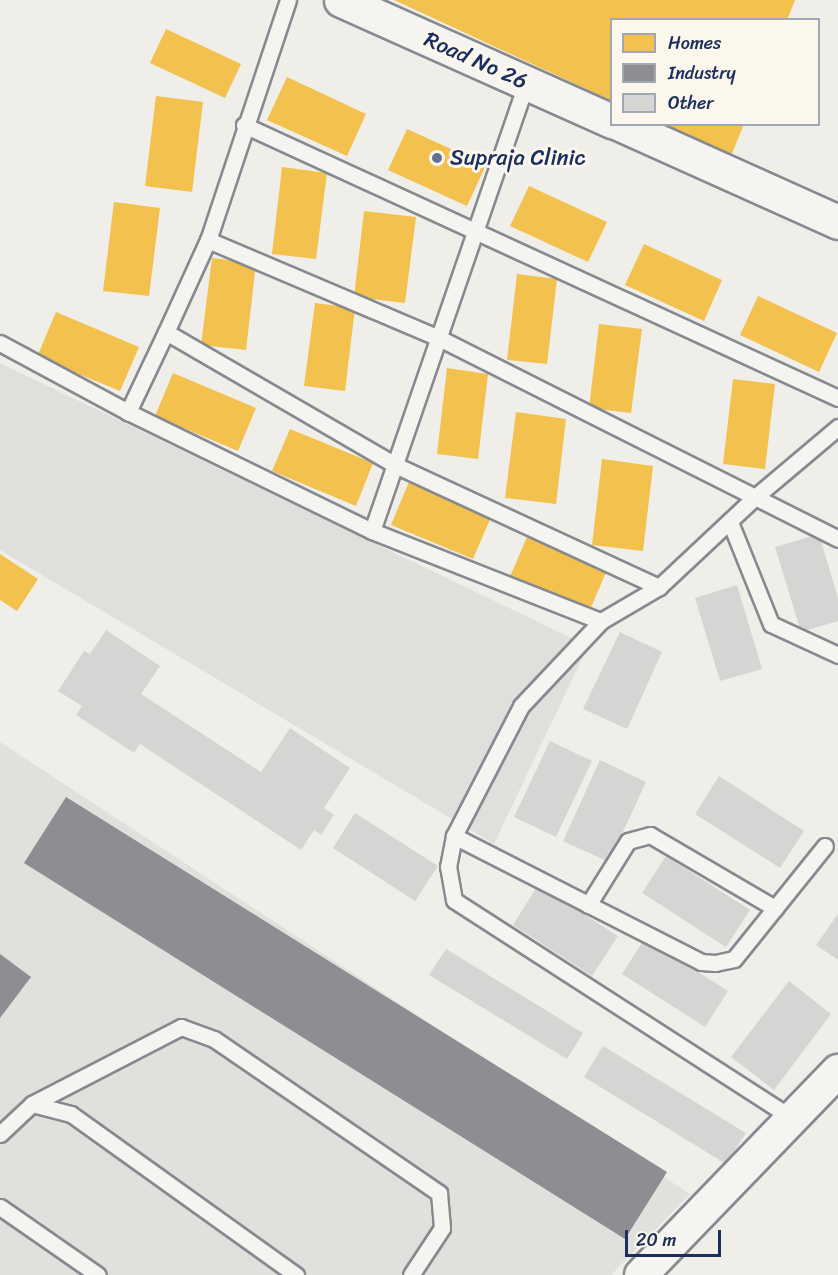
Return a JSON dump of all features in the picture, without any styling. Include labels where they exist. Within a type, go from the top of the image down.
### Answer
[{"type":"street","name":"Road No 26","points":[[341,0],[610,120]]},
{"type":"street","points":[[624,126],[838,222]]},
{"type":"street","points":[[641,1275],[838,1071]]},
{"type":"lane","points":[[128,412],[208,240],[244,125],[288,0]]},
{"type":"lane","points":[[372,531],[441,339],[474,233],[526,83]]},
{"type":"lane","points":[[244,125],[474,233],[838,398]]},
{"type":"lane","points":[[208,240],[441,339],[838,539]]},
{"type":"lane","points":[[166,332],[395,465],[659,587]]},
{"type":"lane","points":[[0,343],[128,412],[372,531],[601,621]]},
{"type":"lane","points":[[792,1118],[454,900],[448,867],[454,836],[521,706],[601,621],[659,587],[754,498],[838,427]]},
{"type":"lane","points":[[730,522],[771,624],[838,655]]},
{"type":"lane","points":[[588,905],[628,841],[650,835],[775,908]]},
{"type":"lane","points":[[454,836],[701,962],[715,963],[734,959],[825,846]]},
{"type":"lane","points":[[0,1134],[32,1104],[181,1028],[214,1039],[439,1193],[442,1228],[411,1275]]},
{"type":"lane","points":[[32,1104],[71,1114],[296,1275]]},
{"type":"lane","points":[[0,1207],[98,1275]]},
{"type":"shaded area","points":[[0,363],[588,646],[494,844],[0,550]]},
{"type":"shaded area","points":[[0,742],[690,1194],[611,1275],[0,1275]]},
{"type":"building: Homes","points":[[394,0],[795,0],[788,18],[610,18],[610,100]]},
{"type":"building: Homes","points":[[166,29],[241,64],[225,98],[150,63]]},
{"type":"building: Homes","points":[[287,77],[366,114],[347,156],[267,120]]},
{"type":"building: Homes","points":[[156,96],[203,102],[192,192],[145,186]]},
{"type":"building: Homes","points":[[666,126],[743,126],[731,156]]},
{"type":"building: Homes","points":[[407,129],[486,165],[467,206],[388,170]]},
{"type":"building: Homes","points":[[282,167],[327,173],[316,259],[272,254]]},
{"type":"building: Homes","points":[[529,186],[607,222],[588,262],[510,226]]},
{"type":"building: Homes","points":[[114,202],[160,208],[149,296],[103,291]]},
{"type":"building: Homes","points":[[364,211],[416,217],[405,303],[354,297]]},
{"type":"building: Homes","points":[[644,244],[722,280],[704,321],[625,285]]},
{"type":"building: Homes","points":[[212,258],[256,263],[246,350],[201,345]]},
{"type":"building: Homes","points":[[517,274],[557,279],[547,364],[507,360]]},
{"type":"building: Homes","points":[[758,296],[837,333],[819,372],[740,335]]},
{"type":"building: Homes","points":[[315,303],[355,308],[345,391],[304,386]]},
{"type":"building: Homes","points":[[56,312],[139,347],[120,391],[37,357]]},
{"type":"building: Homes","points":[[599,324],[642,329],[631,413],[589,408]]},
{"type":"building: Homes","points":[[447,368],[488,374],[478,459],[437,454]]},
{"type":"building: Homes","points":[[173,373],[256,408],[238,451],[155,416]]},
{"type":"building: Homes","points":[[733,379],[775,384],[765,469],[723,464]]},
{"type":"building: Homes","points":[[516,412],[566,419],[556,504],[505,498]]},
{"type":"building: Homes","points":[[290,429],[373,463],[356,506],[272,471]]},
{"type":"building: Homes","points":[[602,459],[653,466],[643,551],[592,545]]},
{"type":"building: Homes","points":[[409,482],[491,517],[473,559],[391,525]]},
{"type":"building: Homes","points":[[527,537],[607,570],[589,612],[509,579]]},
{"type":"building: Homes","points":[[0,554],[38,579],[17,611],[0,600]]},
{"type":"building: Industry","points":[[66,797],[667,1172],[625,1239],[24,863]]},
{"type":"building: Industry","points":[[0,954],[31,977],[0,1018]]},
{"type":"building: Other","points":[[819,534],[838,598],[838,621],[801,632],[775,547]]},
{"type":"building: Other","points":[[737,585],[762,669],[720,681],[695,598]]},
{"type":"building: Other","points":[[106,630],[160,666],[141,694],[261,772],[290,728],[350,768],[324,808],[334,815],[321,835],[314,830],[301,850],[140,744],[134,753],[76,715],[82,706],[58,691],[84,651],[90,654]]},
{"type":"building: Other","points":[[620,632],[662,652],[627,729],[583,709]]},
{"type":"building: Other","points":[[550,741],[592,761],[556,837],[514,817]]},
{"type":"building: Other","points":[[600,760],[646,782],[609,862],[563,841]]},
{"type":"building: Other","points":[[719,776],[804,831],[780,868],[695,814]]},
{"type":"building: Other","points":[[355,813],[438,866],[415,901],[333,848]]},
{"type":"building: Other","points":[[666,856],[750,910],[726,947],[642,893]]},
{"type":"building: Other","points":[[538,885],[618,936],[592,976],[513,925]]},
{"type":"building: Other","points":[[838,914],[838,960],[816,945]]},
{"type":"building: Other","points":[[645,938],[728,991],[705,1027],[622,974]]},
{"type":"building: Other","points":[[446,949],[583,1033],[567,1059],[429,975]]},
{"type":"building: Other","points":[[789,981],[831,1014],[774,1090],[731,1057]]},
{"type":"building: Other","points":[[603,1046],[746,1133],[726,1164],[584,1077]]},
{"type":"place","name":"Supraja Clinic","points":[[437,158]]}]
